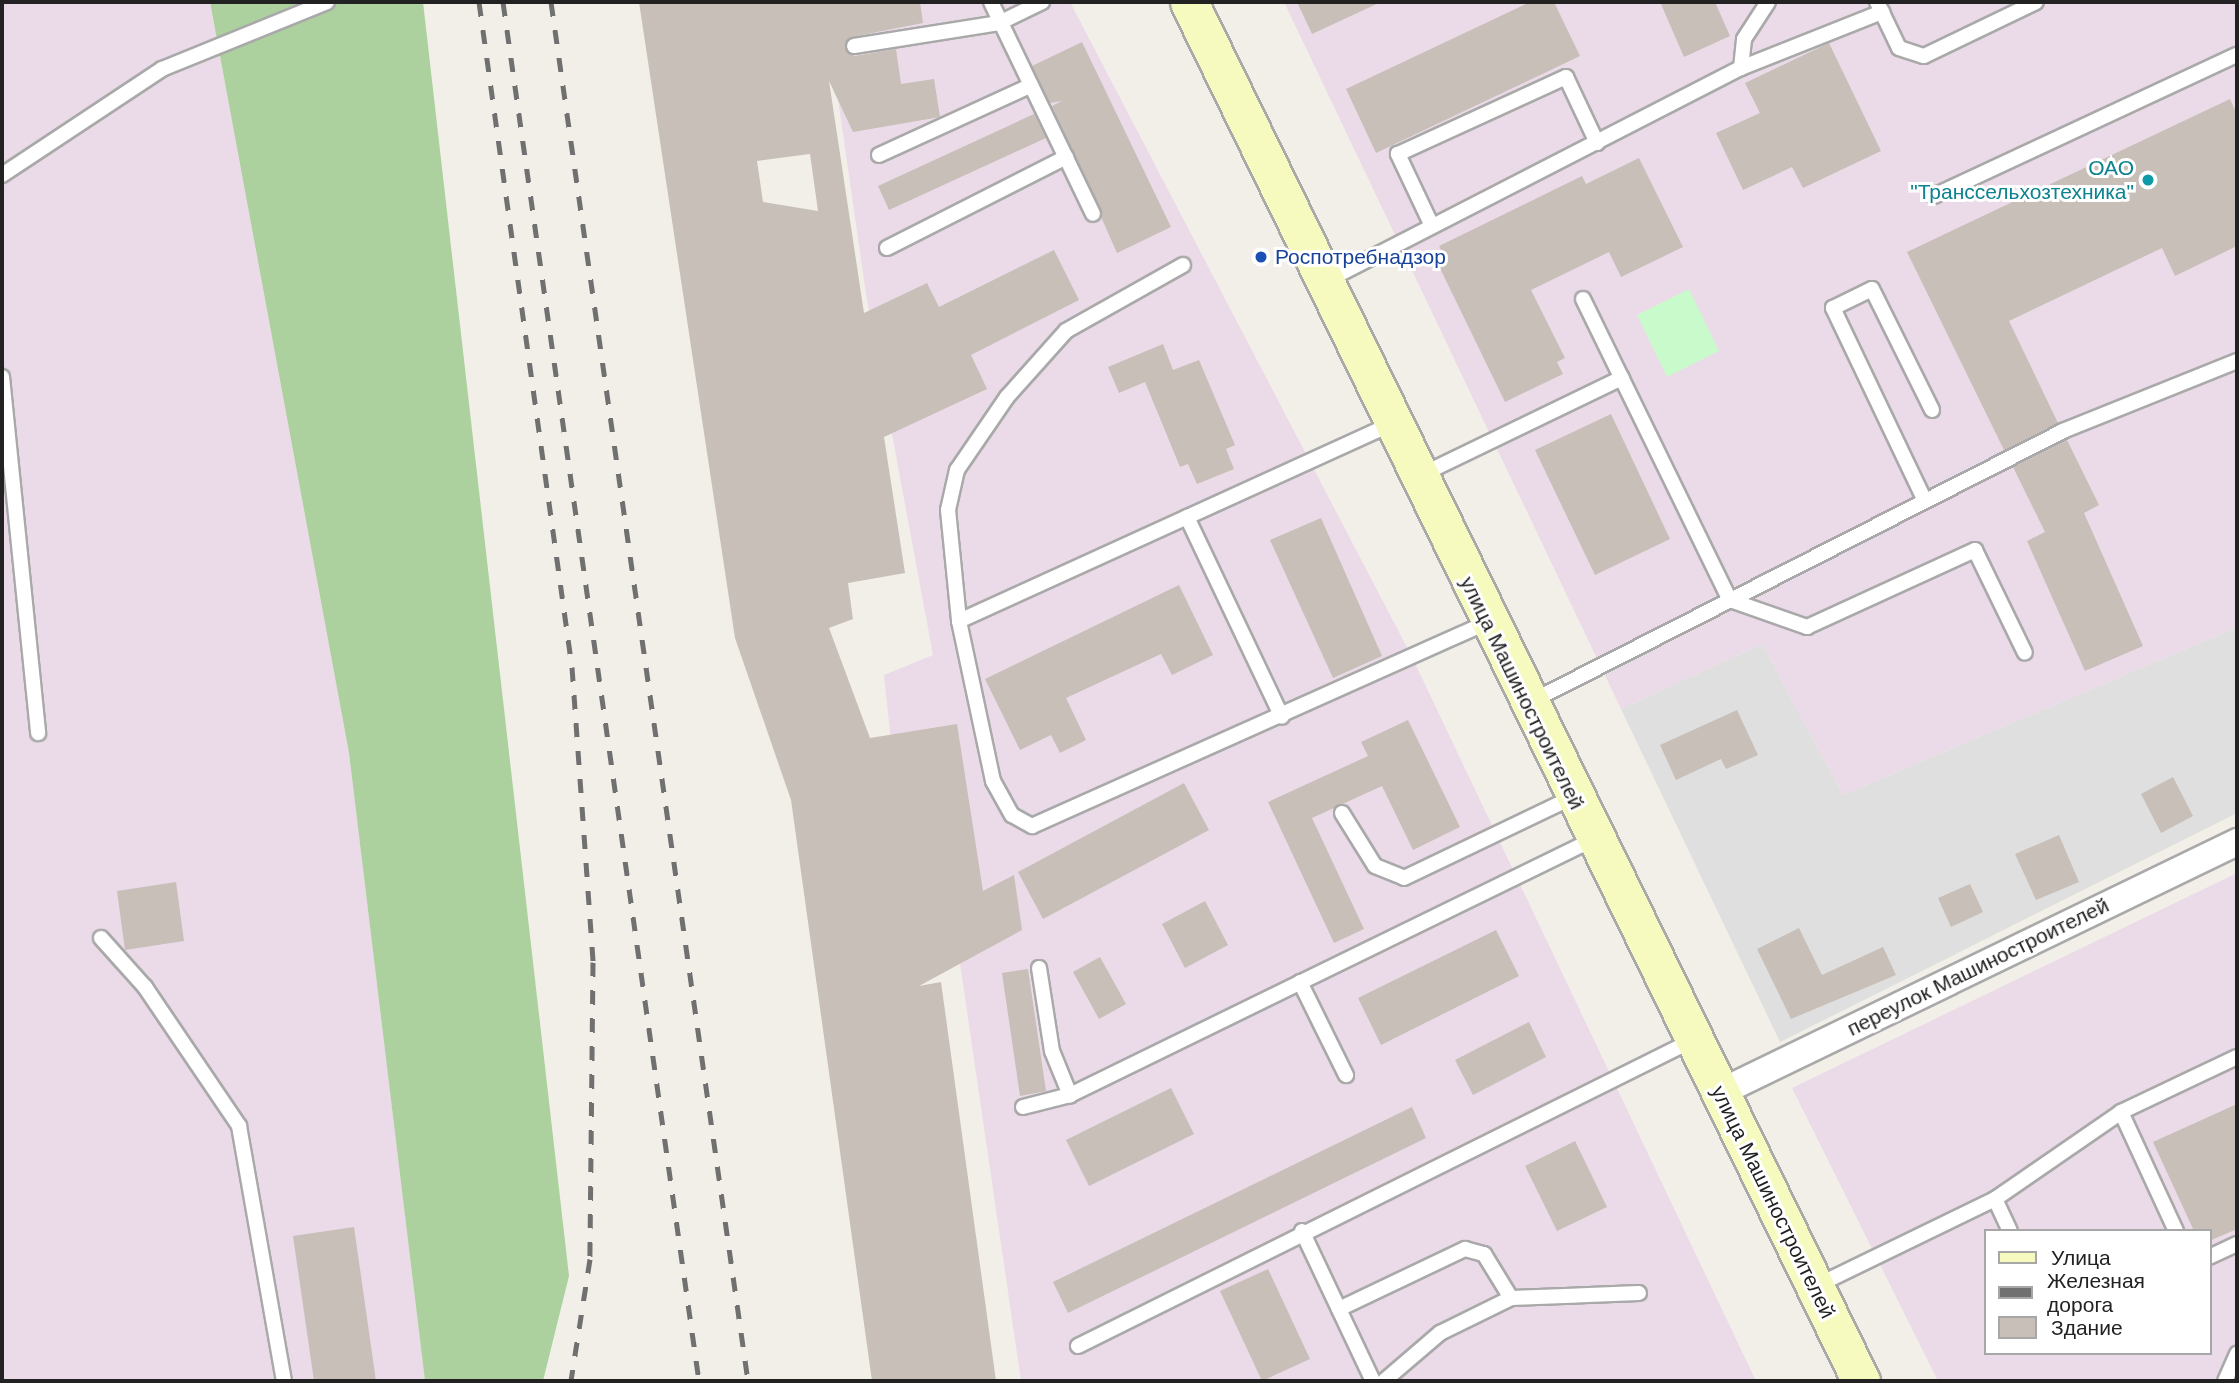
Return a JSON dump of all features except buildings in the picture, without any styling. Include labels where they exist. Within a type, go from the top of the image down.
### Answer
[{"type":"main road","name":"улица Машиностроителей","points":[[1189,2],[1526,704],[1861,1381]]},
{"type":"street","name":"переулок Машиностроителей","points":[[1719,1093],[2237,842]]},
{"type":"lane","points":[[2,175],[162,69],[327,2]]},
{"type":"lane","points":[[991,2],[1093,214]]},
{"type":"lane","points":[[854,46],[999,23],[1042,2]]},
{"type":"lane","points":[[1741,68],[1744,39],[1768,2]]},
{"type":"lane","points":[[1324,282],[1741,68],[1879,7],[1899,48],[1924,56],[2035,2]]},
{"type":"lane","points":[[1934,196],[2237,55]]},
{"type":"lane","points":[[1432,226],[1398,154],[1566,77],[1597,143]]},
{"type":"lane","points":[[879,155],[1030,86]]},
{"type":"lane","points":[[887,248],[1066,157]]},
{"type":"lane","points":[[1183,265],[1066,331],[1007,397],[957,470],[948,510],[959,621],[993,781],[1012,815],[1032,826],[1282,717],[1488,622]]},
{"type":"lane","points":[[1925,501],[1833,308],[1872,289],[1931,410]]},
{"type":"lane","points":[[1583,299],[1730,600],[1807,627],[1975,550],[2025,653]]},
{"type":"lane","points":[[1526,704],[2063,431],[2237,361]]},
{"type":"lane","points":[[2,377],[38,733]]},
{"type":"lane","points":[[1416,477],[1622,378]]},
{"type":"lane","points":[[959,621],[1392,424]]},
{"type":"lane","points":[[1187,517],[1282,717]]},
{"type":"lane","points":[[1342,813],[1375,866],[1404,878],[1573,797]]},
{"type":"lane","points":[[1023,1107],[1070,1095],[1594,839]]},
{"type":"lane","points":[[101,938],[145,987],[239,1126],[284,1381]]},
{"type":"lane","points":[[1039,968],[1052,1051],[1070,1095]]},
{"type":"lane","points":[[1300,982],[1346,1075]]},
{"type":"lane","points":[[1078,1346],[1302,1231],[1692,1040]]},
{"type":"lane","points":[[1815,1287],[1995,1199],[2121,1112],[2237,1056]]},
{"type":"lane","points":[[2121,1112],[2175,1229]]},
{"type":"lane","points":[[1995,1199],[2009,1229]]},
{"type":"lane","points":[[1302,1231],[1373,1381]]},
{"type":"lane","points":[[2211,1256],[2237,1244]]},
{"type":"lane","points":[[1339,1309],[1465,1249],[1484,1254],[1511,1298]]},
{"type":"lane","points":[[1384,1381],[1440,1333],[1511,1298],[1639,1293]]},
{"type":"lane","points":[[2225,1381],[2237,1354]]},
{"type":"shaded area","points":[[2,2],[210,2],[349,753],[425,1381],[2,1381]]},
{"type":"shaded area","points":[[824,2],[1070,2],[1412,657],[1756,1381],[1021,1381],[956,936],[905,872],[884,675],[933,655],[866,294]]},
{"type":"shaded area","points":[[1284,2],[2237,2],[2237,627],[1843,795],[1762,644],[1621,709]]},
{"type":"shaded area","points":[[2237,627],[2237,813],[1780,1042],[1621,709],[1762,644],[1843,795]]},
{"type":"shaded area","points":[[2237,873],[2237,1381],[1938,1381],[1792,1088]]},
{"type":"green space","points":[[210,2],[423,2],[569,1276],[543,1381],[425,1381],[349,753]]},
{"type":"green space","points":[[1689,289],[1719,351],[1667,377],[1637,315]]},
{"type":"railway","points":[[479,2],[572,667],[593,962],[590,1259],[571,1381]]},
{"type":"railway","points":[[503,2],[699,1381]]},
{"type":"railway","points":[[551,2],[748,1381]]},
{"type":"place","name":"ОАО \"Транссельхозтехника\"","points":[[2148,180]]},
{"type":"place","name":"Роспотребнадзор","points":[[1261,257]]}]
